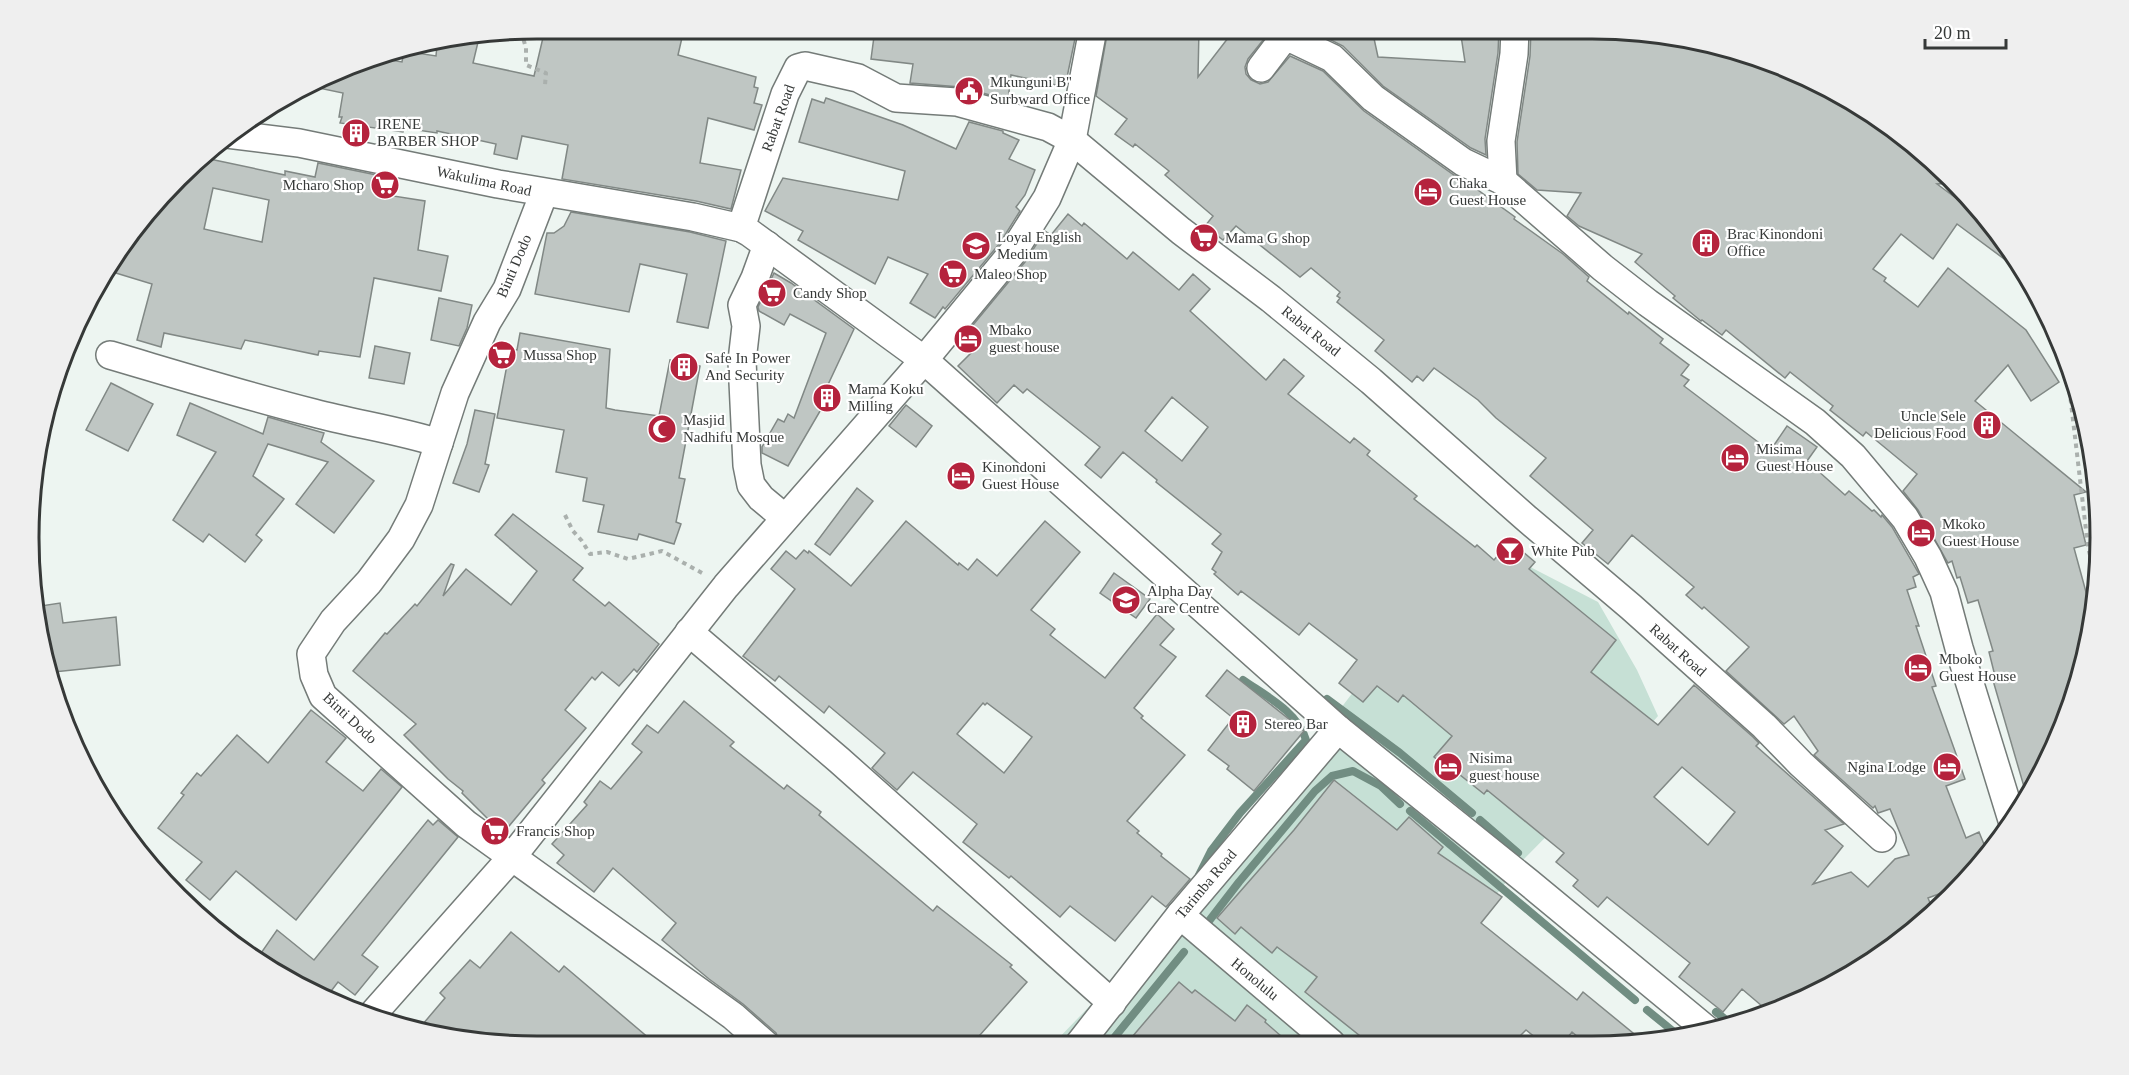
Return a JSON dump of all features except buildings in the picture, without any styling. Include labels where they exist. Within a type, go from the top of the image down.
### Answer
[{"type":"street","points":[[377,1010],[512,858],[726,586],[924,360],[1013,252],[1047,198],[1072,140],[1091,39]]},
{"type":"street","points":[[1261,69],[1284,39]]},
{"type":"street","points":[[1291,39],[1321,51],[1339,63],[1367,93],[1463,162],[1503,182],[1603,268],[1648,303],[1815,422],[1852,456],[1905,518],[1928,557],[1944,591],[1959,648],[2009,809]]},
{"type":"street","points":[[1503,182],[1501,141],[1515,39]]},
{"type":"street","name":"Rabat Road","points":[[741,228],[785,94],[798,68],[805,66],[858,78],[896,98],[957,102],[1048,127],[1072,140],[1181,231],[1271,299],[1371,381],[1631,607],[1764,726],[1801,764],[1882,838]]},
{"type":"street","name":"Wakulima Road","points":[[243,136],[299,143],[544,193],[673,214],[741,228]]},
{"type":"street","name":"Binti Dodo","points":[[544,193],[507,289],[487,322],[455,393],[419,505],[401,539],[369,582],[333,621],[311,654],[314,675],[323,696],[466,824],[733,1016],[756,1036]]},
{"type":"street","points":[[741,228],[924,360],[1338,729],[1700,1024]]},
{"type":"street","points":[[767,245],[742,305],[746,326],[742,360],[747,465],[751,485],[761,498],[785,518]]},
{"type":"street","points":[[110,355],[312,413],[405,432],[439,442]]},
{"type":"street","points":[[689,632],[839,760],[1112,1002]]},
{"type":"street","name":"Tarimba Road","points":[[1085,1036],[1180,915],[1338,729]]},
{"type":"street","name":"Honolulu","points":[[1180,915],[1323,1036]]},
{"type":"path","points":[[524,39],[526,65],[546,73],[545,85]]},
{"type":"path","points":[[2071,400],[2090,553]]},
{"type":"path","points":[[565,515],[573,531],[590,554],[607,552],[628,559],[662,551],[726,586]]},
{"type":"green space","points":[[1505,554],[1598,602],[1637,670],[1658,716],[1602,780],[1523,860],[1387,1036],[1061,1036],[1110,985],[1303,758],[1360,683]]},
{"type":"waterway","points":[[1199,875],[1211,851],[1240,813],[1306,740],[1302,730],[1289,713],[1243,680]]},
{"type":"waterway","points":[[1327,699],[1400,753],[1472,813]]},
{"type":"waterway","points":[[1202,930],[1315,791],[1332,776],[1353,771],[1381,786],[1400,804]]},
{"type":"waterway","points":[[1410,811],[1635,1000]]},
{"type":"waterway","points":[[1480,820],[1518,853]]},
{"type":"waterway","points":[[1116,1036],[1184,952]]},
{"type":"waterway","points":[[1647,1010],[1671,1029]]},
{"type":"waterway","points":[[1716,1012],[1724,1018]]},
{"type":"place","name":"Mkunguni B'' Surbward Office","points":[[969,91]]},
{"type":"place","name":"IRENE BARBER SHOP","points":[[356,133]]},
{"type":"place","name":"Mcharo Shop","points":[[385,185]]},
{"type":"place","name":"Chaka Guest House","points":[[1428,192]]},
{"type":"place","name":"Mama G shop","points":[[1204,238]]},
{"type":"place","name":"Brac Kinondoni Office","points":[[1706,243]]},
{"type":"place","name":"Loyal English Medium","points":[[976,246]]},
{"type":"place","name":"Maleo Shop","points":[[953,274]]},
{"type":"place","name":"Candy Shop","points":[[772,293]]},
{"type":"place","name":"Mbako guest house","points":[[968,339]]},
{"type":"place","name":"Mussa Shop","points":[[502,355]]},
{"type":"place","name":"Safe In Power And Security","points":[[684,367]]},
{"type":"place","name":"Mama Koku Milling","points":[[827,398]]},
{"type":"place","name":"Uncle Sele Delicious Food","points":[[1987,425]]},
{"type":"place","name":"Masjid Nadhifu Mosque","points":[[662,429]]},
{"type":"place","name":"Misima Guest House","points":[[1735,458]]},
{"type":"place","name":"Kinondoni Guest House","points":[[961,476]]},
{"type":"place","name":"Mkoko Guest House","points":[[1921,533]]},
{"type":"place","name":"White Pub","points":[[1510,551]]},
{"type":"place","name":"Alpha Day Care Centre","points":[[1126,600]]},
{"type":"place","name":"Mboko Guest House","points":[[1918,668]]},
{"type":"place","name":"Stereo Bar","points":[[1243,724]]},
{"type":"place","name":"Nisima guest house","points":[[1448,767]]},
{"type":"place","name":"Ngina Lodge","points":[[1947,767]]},
{"type":"place","name":"Francis Shop","points":[[495,831]]}]
